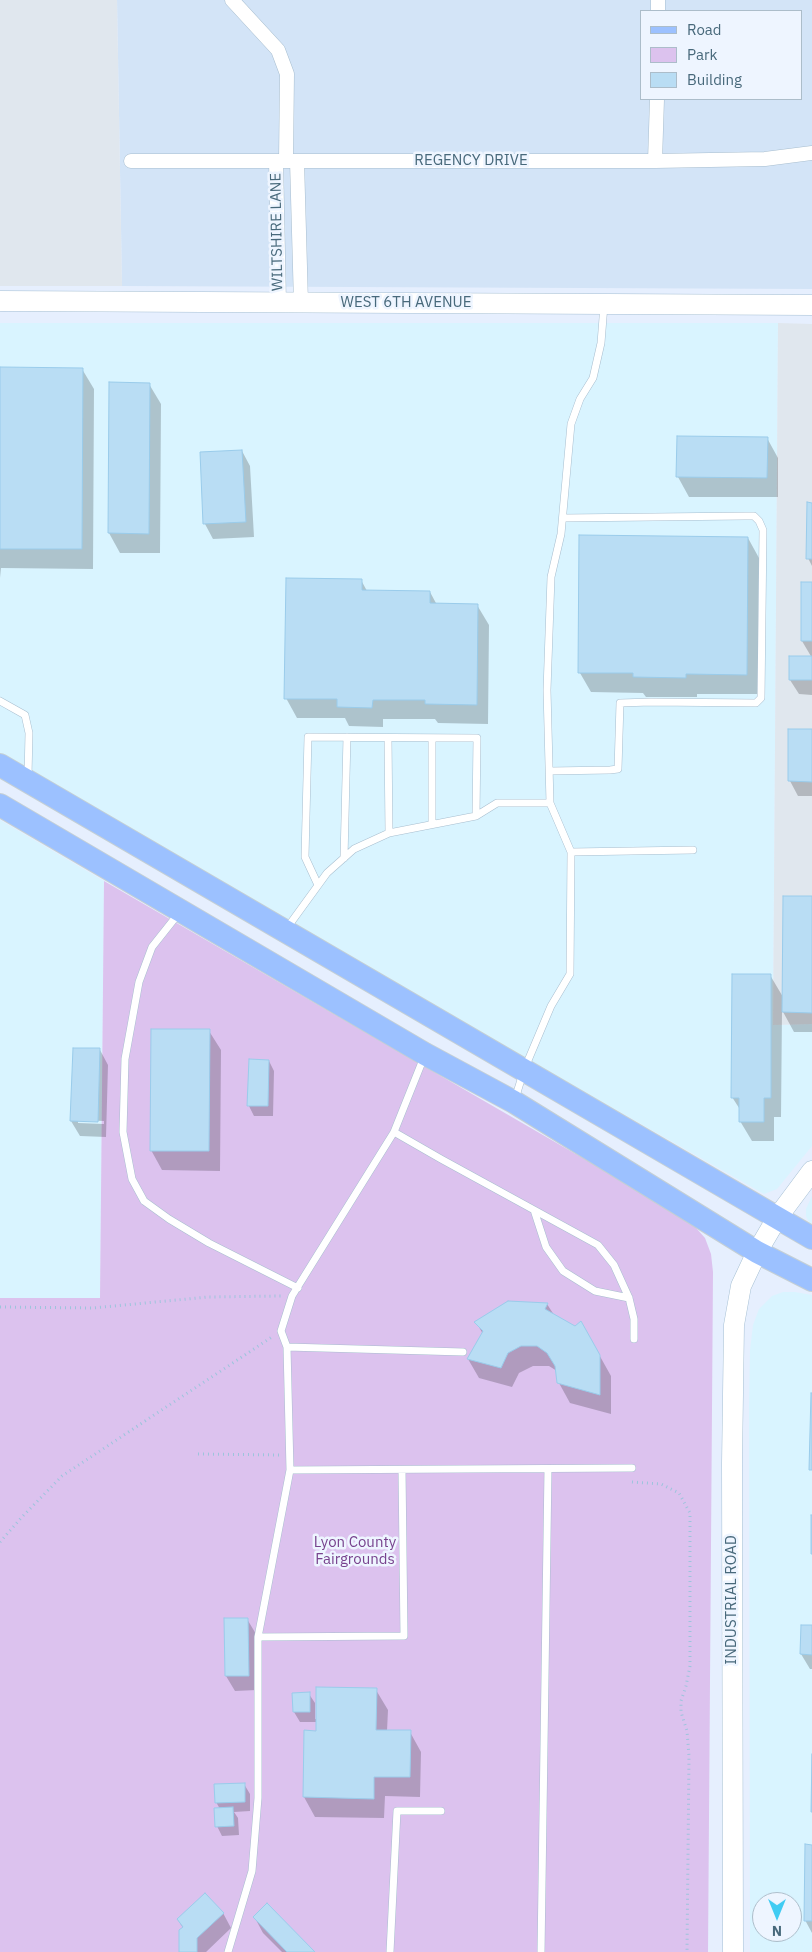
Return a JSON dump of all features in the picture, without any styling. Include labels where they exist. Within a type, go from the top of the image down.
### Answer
[{"type":"main road","points":[[0,765],[812,1238]]},
{"type":"main road","points":[[0,805],[426,1054],[514,1102],[757,1252],[812,1280]]},
{"type":"street","name":"WILTSHIRE LANE","points":[[232,0],[278,50],[286,74],[286,161],[279,302]]},
{"type":"street","points":[[655,161],[657,100]]},
{"type":"street","name":"REGENCY DRIVE","points":[[130,161],[655,161],[765,159],[812,153]]},
{"type":"street","points":[[286,161],[301,302]]},
{"type":"street","name":"WEST 6TH AVENUE","points":[[0,301],[812,305]]},
{"type":"street","name":"INDUSTRIAL ROAD","points":[[733,1952],[732,1453],[734,1326],[741,1286],[757,1252],[777,1218],[812,1171]]},
{"type":"lane","points":[[514,1102],[524,1070],[551,1006],[570,974],[571,852],[550,803],[547,690],[551,577],[561,534],[571,424],[580,399],[593,378],[601,343],[604,304]]},
{"type":"lane","points":[[550,771],[610,770],[618,768],[620,704],[652,702],[756,703],[761,698],[763,530],[759,521],[754,516],[563,518]]},
{"type":"lane","points":[[0,701],[25,715],[29,733],[28,781]]},
{"type":"lane","points":[[318,885],[305,857],[308,737],[477,738],[476,816]]},
{"type":"lane","points":[[344,858],[347,737]]},
{"type":"lane","points":[[388,738],[388,832]]},
{"type":"lane","points":[[432,738],[432,823]]},
{"type":"lane","points":[[285,931],[327,873],[354,849],[388,832],[476,816],[497,803],[550,803]]},
{"type":"lane","points":[[571,852],[693,850]]},
{"type":"lane","points":[[181,912],[152,947],[137,991],[125,1059],[122,1132],[132,1179],[144,1200],[168,1220],[208,1243],[298,1288]]},
{"type":"lane","points":[[228,1952],[252,1871],[258,1798],[258,1637],[290,1470],[287,1347],[281,1332],[292,1296],[394,1132],[426,1054]]},
{"type":"lane","points":[[394,1132],[598,1245],[614,1265],[629,1298],[634,1319],[634,1339]]},
{"type":"lane","points":[[534,1210],[546,1247],[563,1271],[595,1291],[629,1298]]},
{"type":"lane","points":[[287,1347],[463,1352]]},
{"type":"lane","points":[[290,1470],[632,1468]]},
{"type":"lane","points":[[541,1952],[548,1469]]},
{"type":"lane","points":[[258,1637],[404,1636],[402,1470]]},
{"type":"lane","points":[[390,1952],[396,1811],[441,1812]]},
{"type":"path","points":[[0,1307],[93,1308],[208,1297],[292,1296]]},
{"type":"path","points":[[0,1542],[62,1476],[281,1332]]},
{"type":"path","points":[[198,1454],[289,1455]]},
{"type":"path","points":[[632,1482],[660,1484],[679,1493],[690,1513],[690,1666],[681,1706],[687,1731],[689,1756],[687,1952]]},
{"type":"shaded area","points":[[0,0],[117,0],[122,286],[0,286]]},
{"type":"shaded area","points":[[117,0],[812,0],[812,289],[122,286]]},
{"type":"shaded area","points":[[0,323],[778,323],[773,1025],[812,1024],[812,1146],[777,1189],[764,1194],[0,756]]},
{"type":"shaded area","points":[[778,323],[812,324],[812,1024],[773,1025]]},
{"type":"shaded area","points":[[0,820],[104,881],[100,1298],[0,1298]]},
{"type":"shaded area","points":[[812,1196],[812,1229],[806,1216],[806,1209]]},
{"type":"shaded area","points":[[783,1292],[812,1295],[812,1952],[750,1952],[749,1406],[750,1350],[753,1325],[759,1309],[772,1296]]},
{"type":"green space","name":"Lyon County Fairgrounds","points":[[104,881],[688,1219],[705,1238],[711,1254],[713,1272],[708,1952],[0,1952],[0,1298],[100,1298]]},
{"type":"building","points":[[0,367],[83,368],[82,549],[0,549]]},
{"type":"building","points":[[109,382],[150,383],[149,534],[108,533]]},
{"type":"building","points":[[677,436],[768,437],[767,478],[676,477]]},
{"type":"building","points":[[242,450],[246,522],[203,524],[200,452]]},
{"type":"building","points":[[807,502],[812,503],[812,559],[806,559]]},
{"type":"building","points":[[579,535],[748,537],[747,675],[686,674],[686,678],[633,677],[633,673],[578,673]]},
{"type":"building","points":[[286,578],[362,579],[362,590],[430,591],[430,603],[478,604],[477,705],[425,704],[425,700],[373,700],[372,708],[337,707],[337,699],[284,699]]},
{"type":"building","points":[[801,582],[812,582],[812,641],[801,641]]},
{"type":"building","points":[[789,656],[812,656],[812,680],[789,680]]},
{"type":"building","points":[[788,729],[812,729],[812,782],[788,781]]},
{"type":"building","points":[[783,896],[812,896],[812,1013],[782,1012]]},
{"type":"building","points":[[732,974],[771,974],[771,1098],[764,1098],[764,1122],[739,1122],[739,1098],[731,1098]]},
{"type":"building","points":[[151,1029],[210,1029],[209,1151],[150,1151]]},
{"type":"building","points":[[73,1048],[100,1048],[98,1122],[70,1121]]},
{"type":"building","points":[[249,1059],[269,1060],[268,1106],[247,1106]]},
{"type":"building","points":[[508,1301],[548,1303],[545,1309],[575,1326],[581,1321],[600,1355],[600,1395],[557,1383],[555,1366],[547,1353],[537,1346],[521,1346],[508,1353],[501,1368],[467,1359],[483,1331],[474,1322]]},
{"type":"building","points":[[811,1393],[812,1470],[809,1470]]},
{"type":"building","points":[[812,1515],[812,1554],[811,1554]]},
{"type":"building","points":[[224,1618],[248,1618],[249,1676],[225,1676]]},
{"type":"building","points":[[801,1625],[812,1625],[812,1655],[800,1654]]},
{"type":"building","points":[[316,1687],[377,1688],[376,1730],[411,1730],[410,1777],[374,1777],[374,1799],[303,1797],[304,1730],[316,1731]]},
{"type":"building","points":[[310,1692],[310,1712],[293,1712],[292,1693]]},
{"type":"building","points":[[812,1754],[812,1812],[811,1812]]},
{"type":"building","points":[[245,1783],[245,1802],[215,1803],[214,1784]]},
{"type":"building","points":[[233,1807],[234,1826],[215,1827],[214,1808]]},
{"type":"building","points":[[805,1844],[812,1845],[812,1921],[804,1921]]},
{"type":"building","points":[[205,1893],[224,1913],[197,1938],[197,1952],[179,1952],[179,1930],[183,1927],[177,1919]]},
{"type":"building","points":[[267,1903],[315,1952],[287,1952],[253,1917]]}]
